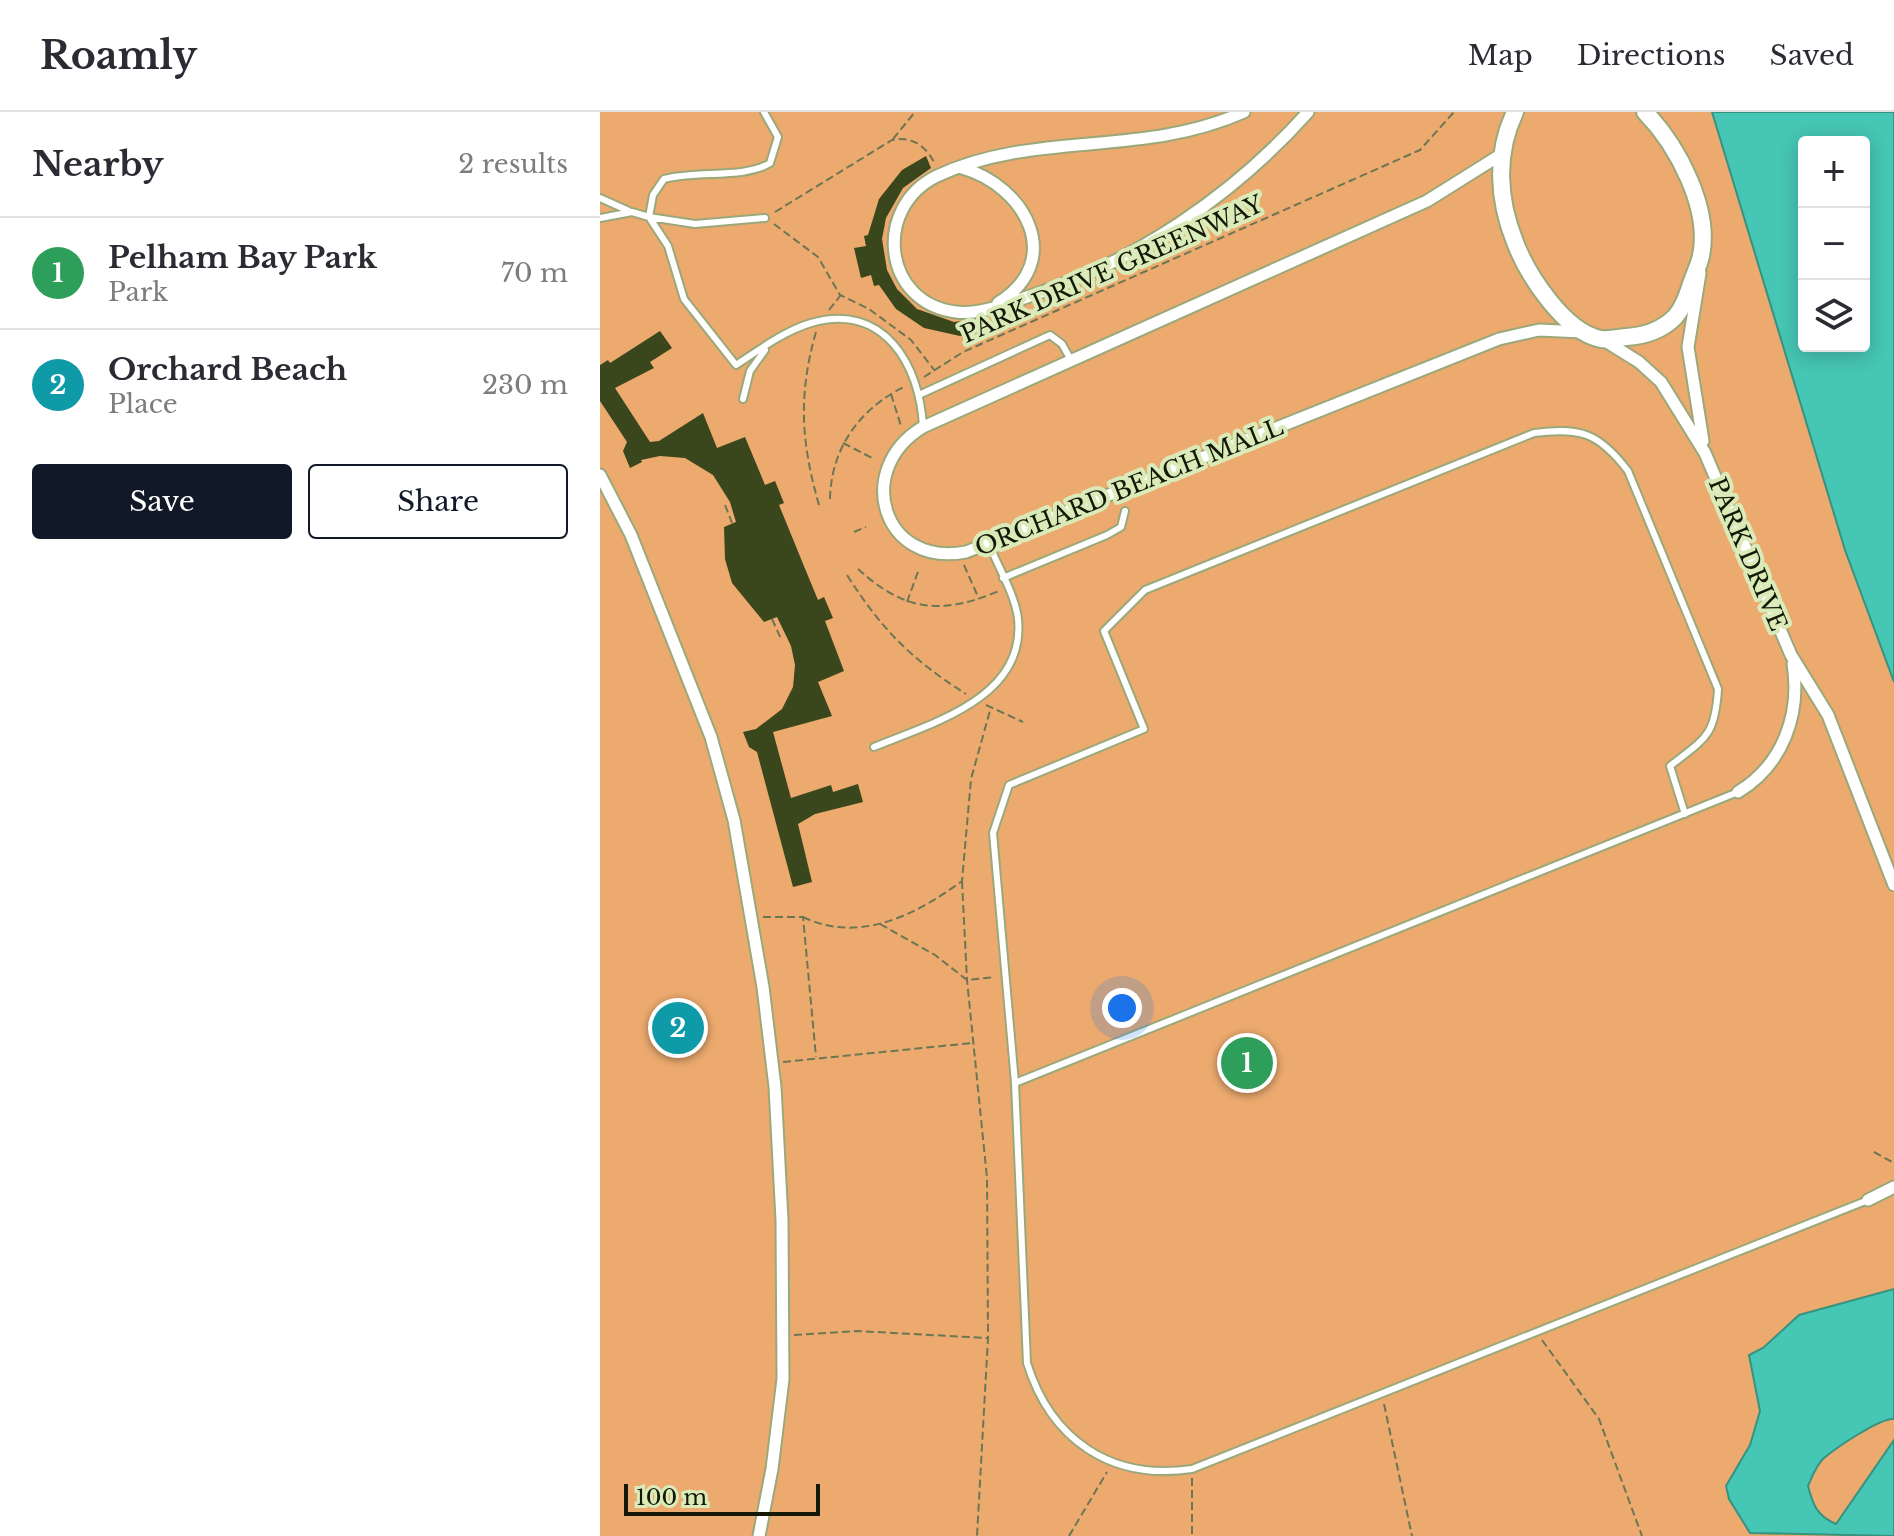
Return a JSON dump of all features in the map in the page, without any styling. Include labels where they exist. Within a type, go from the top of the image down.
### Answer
[{"type":"street","points":[[1244,112],[1160,139],[1014,152],[939,175],[916,190],[897,217],[892,244],[896,265],[915,293],[940,308],[965,313],[1062,285],[1159,236],[1224,191],[1308,112]]},
{"type":"street","name":"PARK DRIVE","points":[[1515,112],[1502,154],[1502,196],[1519,254],[1551,302],[1594,336],[1639,362],[1661,382],[1705,453],[1791,655],[1828,715],[1894,885]]},
{"type":"street","name":"PARK DRIVE","points":[[1645,112],[1665,136],[1691,187],[1700,220],[1699,289],[1688,347],[1705,453]]},
{"type":"street","name":"ORCHARD BEACH MALL","points":[[1502,154],[1427,201],[923,427],[898,447],[888,464],[883,491],[888,517],[910,543],[935,553],[954,555],[989,544],[1499,339],[1539,330],[1594,336]]},
{"type":"street","points":[[962,168],[1004,187],[1019,202],[1029,223],[1031,257],[1024,277],[1011,294],[989,308]]},
{"type":"street","name":"PARK DRIVE","points":[[1594,336],[1647,334],[1667,324],[1685,300],[1701,255]]},
{"type":"street","points":[[600,475],[631,535],[711,737],[734,820],[752,917],[772,1063],[782,1220],[783,1379],[772,1469],[759,1536]]},
{"type":"street","name":"PARK DRIVE","points":[[1738,792],[1772,762],[1786,738],[1795,691],[1791,655]]},
{"type":"street","points":[[1868,1200],[1894,1187]]},
{"type":"lane","points":[[764,112],[778,137],[770,163],[757,171],[704,171],[664,179],[653,195],[649,217],[668,246],[684,299],[736,365],[770,344],[820,322],[847,320],[880,333],[907,360],[917,380],[923,427]]},
{"type":"lane","points":[[600,198],[649,217],[695,224],[765,218]]},
{"type":"lane","points":[[600,218],[632,212]]},
{"type":"lane","points":[[921,394],[1050,335],[1062,344],[1071,360]]},
{"type":"lane","points":[[743,399],[750,371],[770,344]]},
{"type":"lane","points":[[1685,814],[1670,766],[1697,745],[1716,723],[1718,689],[1628,471],[1612,450],[1590,435],[1566,429],[1534,433],[1145,590],[1104,631],[1144,729],[1009,785],[993,833],[1015,1083],[1027,1363],[1047,1412],[1085,1448],[1113,1462],[1141,1470],[1169,1472],[1192,1469],[1868,1200]]},
{"type":"lane","points":[[1003,578],[1107,535],[1121,527],[1125,511]]},
{"type":"lane","points":[[874,747],[948,717],[977,700],[992,688],[1013,656],[1018,618],[989,544]]},
{"type":"lane","points":[[1015,1083],[1738,792]]},
{"type":"path","points":[[819,505],[806,460],[802,404],[820,322],[840,295],[818,257],[765,218],[892,140],[915,112]]},
{"type":"path","name":"PARK DRIVE GREENWAY","points":[[830,499],[835,460],[842,443],[853,426],[891,393],[978,345],[1420,150],[1454,112]]},
{"type":"path","points":[[892,140],[904,138],[927,151],[939,175]]},
{"type":"path","points":[[891,393],[904,434]]},
{"type":"path","points":[[842,443],[874,459]]},
{"type":"path","points":[[725,505],[732,523]]},
{"type":"path","points":[[854,532],[866,527]]},
{"type":"path","points":[[960,557],[979,599]]},
{"type":"path","points":[[858,569],[876,585],[907,602],[947,607],[979,599],[1007,587]]},
{"type":"path","points":[[907,602],[919,569]]},
{"type":"path","points":[[847,575],[873,616],[920,665],[977,700],[1023,722]]},
{"type":"path","points":[[772,619],[782,641]]},
{"type":"path","points":[[977,1536],[988,1338],[987,1178],[967,980],[962,881],[971,779],[991,707]]},
{"type":"path","points":[[752,917],[803,917],[829,928],[879,924],[923,908],[962,881]]},
{"type":"path","points":[[803,917],[816,1059]]},
{"type":"path","points":[[879,924],[935,955],[967,980],[995,977]]},
{"type":"path","points":[[772,1063],[973,1043]]},
{"type":"path","points":[[1874,1152],[1894,1163]]},
{"type":"path","points":[[783,1335],[857,1331],[988,1338]]},
{"type":"path","points":[[1536,1332],[1599,1419],[1642,1536]]},
{"type":"path","points":[[1381,1394],[1412,1536]]},
{"type":"path","points":[[1069,1536],[1113,1462]]},
{"type":"path","points":[[1192,1469],[1192,1536]]},
{"type":"shaded area","points":[[600,112],[1751,112],[1798,337],[1798,352],[1803,352],[1894,610],[1894,1536],[600,1536]]},
{"type":"water","points":[[1712,112],[1894,112],[1894,682],[1845,550]]},
{"type":"water","points":[[1894,1289],[1894,1419],[1869,1428],[1830,1453],[1814,1471],[1808,1486],[1817,1509],[1836,1524],[1894,1440],[1894,1536],[1750,1533],[1729,1499],[1726,1486],[1750,1445],[1760,1411],[1749,1355],[1763,1348],[1799,1315]]},
{"type":"building","points":[[926,156],[931,168],[903,188],[886,218],[882,239],[887,270],[897,289],[917,309],[954,322],[986,318],[990,332],[960,336],[924,328],[896,309],[879,285],[874,286],[871,275],[861,278],[854,248],[866,246],[864,236],[868,235],[879,199],[902,170]]},
{"type":"building","points":[[660,331],[672,348],[650,362],[654,368],[615,388],[650,442],[659,441],[703,413],[717,448],[745,437],[765,485],[775,481],[784,503],[779,505],[818,600],[824,597],[833,618],[825,621],[844,671],[818,682],[832,716],[773,732],[791,798],[831,785],[833,792],[858,784],[863,802],[815,814],[798,824],[812,882],[793,887],[757,752],[749,747],[743,732],[756,729],[782,709],[793,687],[795,665],[791,646],[777,617],[764,622],[732,583],[725,559],[724,527],[736,522],[730,502],[713,475],[685,458],[660,456],[641,460],[630,468],[623,451],[627,442],[600,401],[600,365],[608,360],[610,363]]},
{"type":"place","name":"Orchard Beach","points":[[678,1028]]},
{"type":"place","name":"Pelham Bay Park","points":[[1247,1063]]}]
